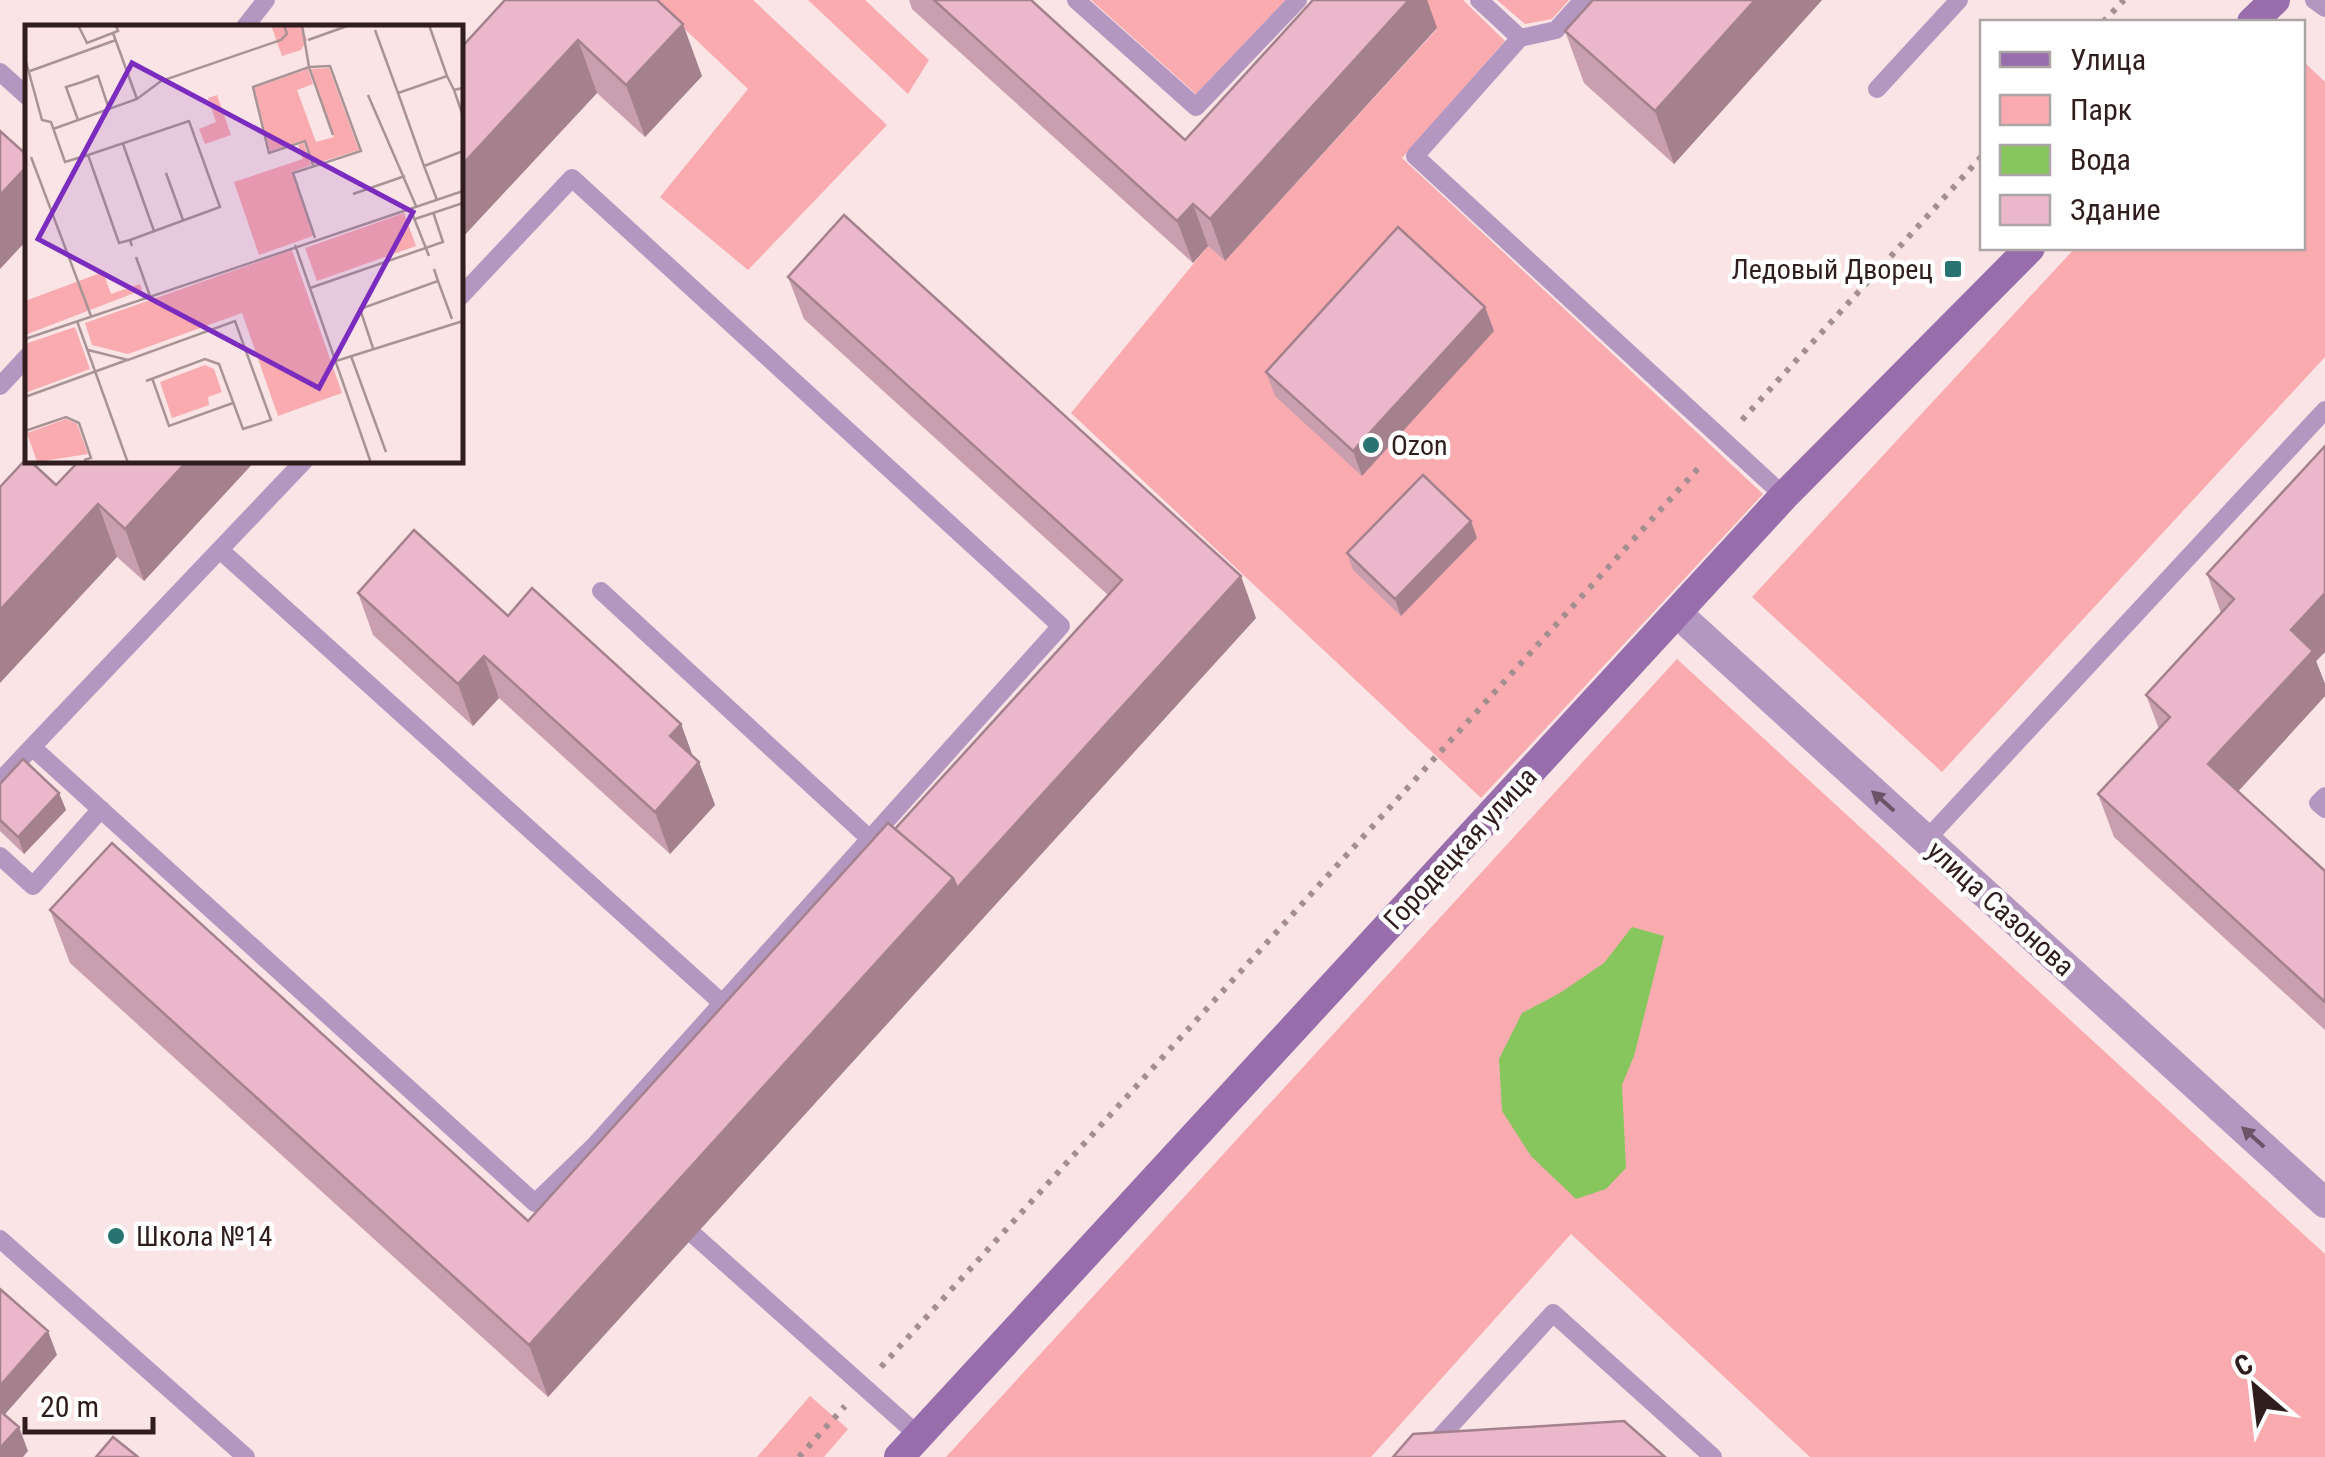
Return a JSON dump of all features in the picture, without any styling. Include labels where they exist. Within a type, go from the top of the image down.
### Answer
[{"type":"street","points":[[2254,20],[2275,0]]},
{"type":"street","name":"Городецкая улица","points":[[909,1446],[1784,496],[2028,250]]},
{"type":"street","name":"улица Сазонова","points":[[1677,613],[2325,1203]]},
{"type":"lane","points":[[246,25],[266,0]]},
{"type":"lane","points":[[1076,0],[1196,107],[1298,0]]},
{"type":"lane","points":[[1479,0],[1520,38]]},
{"type":"lane","points":[[1583,0],[1556,30],[1520,38],[1414,156],[1784,496]]},
{"type":"lane","points":[[1877,89],[1959,0]]},
{"type":"lane","points":[[2314,0],[2325,8]]},
{"type":"lane","points":[[0,72],[25,94]]},
{"type":"lane","points":[[32,747],[535,1203],[594,1146],[1061,626],[572,178],[462,294]]},
{"type":"lane","points":[[0,386],[7,365]]},
{"type":"lane","points":[[1926,840],[2325,410]]},
{"type":"lane","points":[[0,781],[303,462]]},
{"type":"lane","points":[[220,550],[722,1003]]},
{"type":"lane","points":[[602,591],[870,839]]},
{"type":"lane","points":[[2325,796],[2318,803],[2325,809]]},
{"type":"lane","points":[[0,856],[33,886],[101,809]]},
{"type":"lane","points":[[594,1146],[619,1168]]},
{"type":"lane","points":[[695,1236],[864,1386],[909,1446]]},
{"type":"lane","points":[[0,1239],[246,1457]]},
{"type":"lane","points":[[1422,1457],[1553,1314],[1713,1457]]},
{"type":"path","points":[[2106,20],[2124,0]]},
{"type":"path","points":[[799,1457],[1980,158]]},
{"type":"green space","points":[[654,0],[753,0],[887,125],[748,270],[660,197],[748,89]]},
{"type":"green space","points":[[808,0],[865,0],[929,60],[908,94]]},
{"type":"green space","points":[[1091,0],[1286,0],[1196,94]]},
{"type":"green space","points":[[1406,0],[1463,0],[1505,41],[1402,158],[1763,494],[1481,798],[1071,413],[1208,246],[1225,261],[1437,29]]},
{"type":"green space","points":[[1497,0],[1569,0],[1552,19],[1525,24]]},
{"type":"green space","points":[[2305,63],[2325,82],[2325,357],[1942,772],[1752,597],[2073,250],[2305,250]]},
{"type":"green space","points":[[1677,659],[2325,1254],[2325,1457],[1810,1457],[1571,1234],[1371,1457],[946,1457]]},
{"type":"green space","points":[[810,1396],[848,1429],[824,1457],[757,1457]]},
{"type":"water","points":[[1632,927],[1664,936],[1634,1056],[1622,1085],[1626,1168],[1606,1189],[1576,1199],[1531,1156],[1502,1111],[1499,1059],[1522,1013],[1604,963]]},
{"type":"building","points":[[505,0],[657,0],[683,24],[626,85],[578,40],[462,165],[462,47]]},
{"type":"building","points":[[934,0],[1031,0],[1185,140],[1313,0],[1409,0],[1210,219],[1193,204],[1177,221]]},
{"type":"building","points":[[1593,0],[1755,0],[1655,111],[1565,31]]},
{"type":"building","points":[[0,131],[25,153],[25,168],[0,195]]},
{"type":"building","points":[[844,215],[1241,576],[957,888],[953,878],[895,829],[1122,580],[788,277]]},
{"type":"building","points":[[1398,227],[1485,307],[1353,451],[1266,372]]},
{"type":"building","points":[[2325,446],[2325,593],[2291,630],[2313,651],[2208,764],[2325,871],[2325,1002],[2098,794],[2170,717],[2146,695],[2234,599],[2207,574]]},
{"type":"building","points":[[25,460],[56,485],[78,462],[186,462],[125,529],[98,504],[0,610],[0,487]]},
{"type":"building","points":[[1423,475],[1471,521],[1395,599],[1347,553]]},
{"type":"building","points":[[414,530],[508,616],[532,588],[681,724],[670,736],[699,762],[655,812],[484,656],[458,684],[358,593]]},
{"type":"building","points":[[23,759],[59,793],[18,837],[0,820],[0,784]]},
{"type":"building","points":[[888,823],[953,878],[529,1345],[50,910],[112,843],[528,1221]]},
{"type":"building","points":[[0,1289],[48,1331],[0,1386]]},
{"type":"building","points":[[0,1411],[19,1427],[0,1448]]},
{"type":"building","points":[[1624,1421],[1665,1457],[1393,1457],[1413,1434]]},
{"type":"building","points":[[113,1437],[138,1457],[96,1457]]},
{"type":"place","name":"Ледовый Дворец","points":[[1953,269]]},
{"type":"place","name":"Ozon","points":[[1371,445]]},
{"type":"place","name":"Школа №14","points":[[116,1236]]}]
